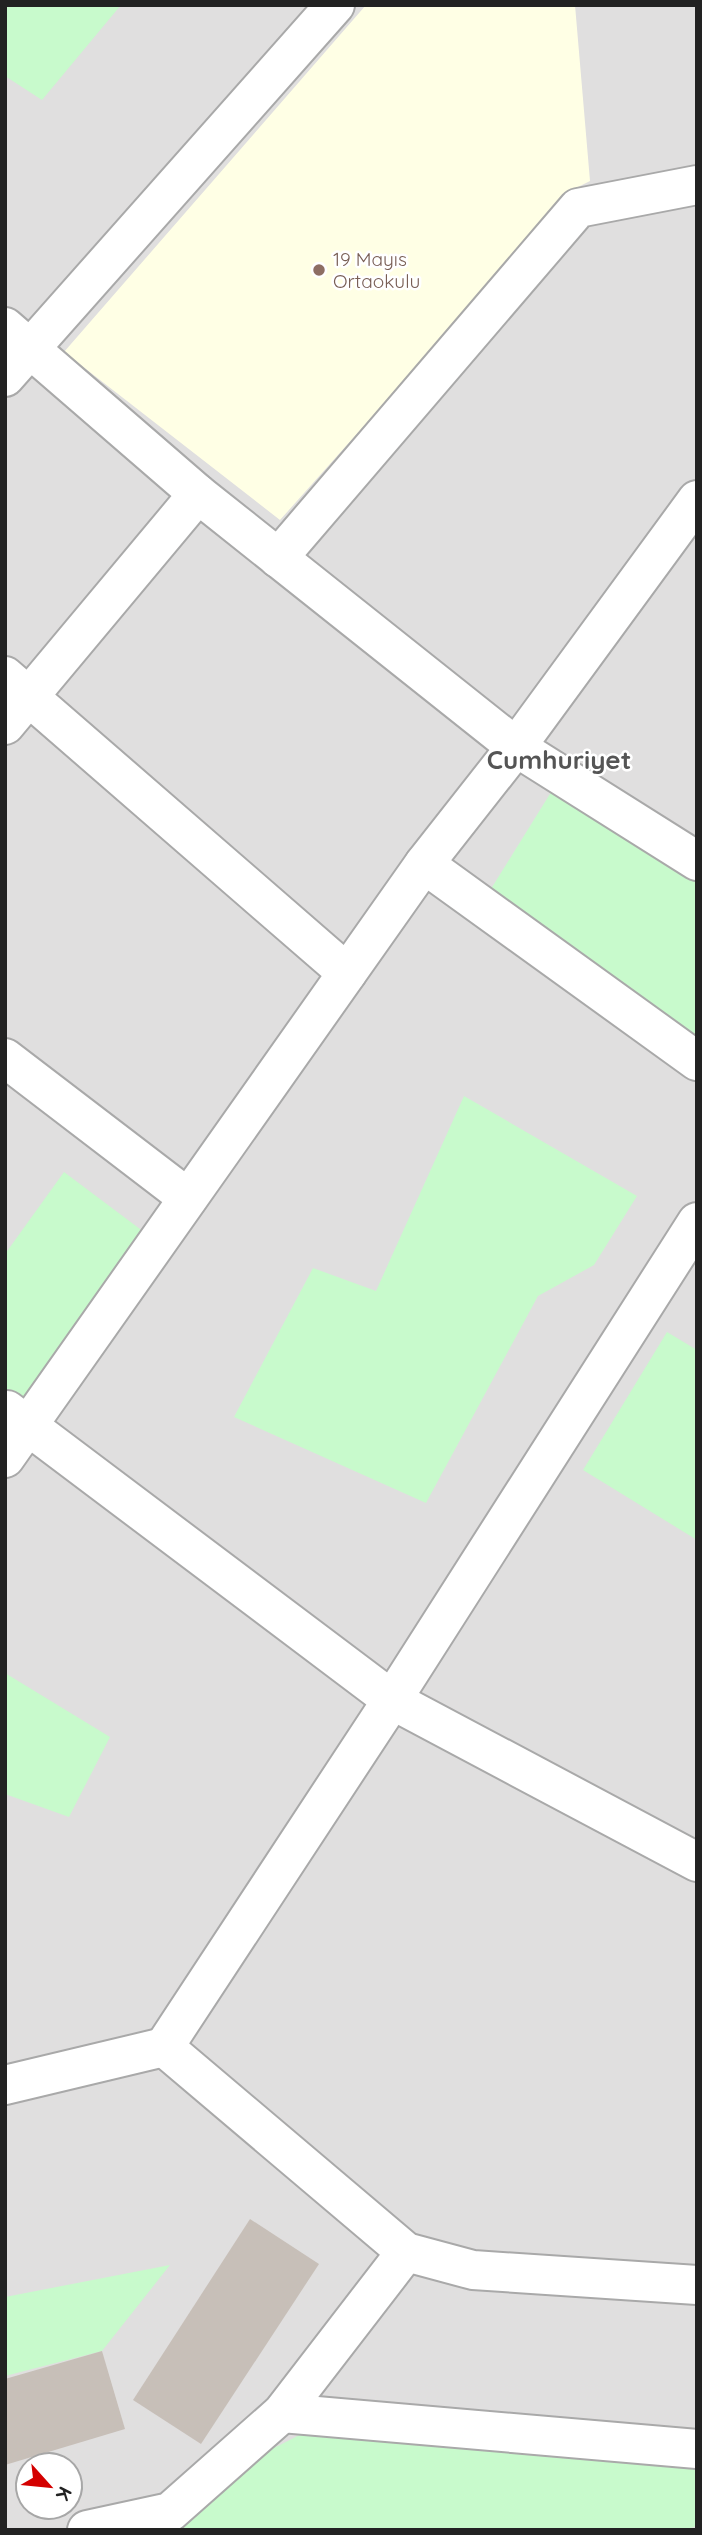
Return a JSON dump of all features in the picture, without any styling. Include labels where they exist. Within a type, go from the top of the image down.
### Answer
[{"type":"street","points":[[335,5],[13,351],[516,747],[697,862]]},
{"type":"street","points":[[278,558],[578,208],[697,185]]},
{"type":"street","points":[[5,725],[18,686],[198,494]]},
{"type":"street","points":[[5,1458],[16,1417],[188,1198],[424,864],[516,747],[697,500]]},
{"type":"street","points":[[18,686],[347,972]]},
{"type":"street","points":[[424,864],[697,1061]]},
{"type":"street","points":[[5,1058],[188,1198]]},
{"type":"street","points":[[5,2085],[164,2047],[393,1700],[697,1222]]},
{"type":"street","points":[[16,1417],[393,1700],[697,1862]]},
{"type":"street","points":[[164,2047],[406,2252],[473,2270],[697,2285]]},
{"type":"street","points":[[87,2530],[170,2512],[282,2413],[406,2252]]},
{"type":"street","points":[[282,2413],[697,2449]]},
{"type":"shaded area","points":[[5,5],[697,5],[697,2530],[5,2530]]},
{"type":"shaded area","name":"19 Mayıs Ortaokulu","points":[[366,5],[575,5],[590,181],[576,188],[280,520],[64,352]]},
{"type":"green space","points":[[5,5],[121,5],[42,100],[5,76]]},
{"type":"green space","points":[[553,789],[697,876],[697,1043],[489,892]]},
{"type":"green space","points":[[464,1096],[637,1196],[594,1265],[538,1296],[426,1503],[234,1417],[313,1268],[376,1291]]},
{"type":"green space","points":[[64,1172],[148,1235],[27,1414],[5,1398],[5,1254]]},
{"type":"green space","points":[[667,1332],[697,1350],[697,1540],[583,1470]]},
{"type":"green space","points":[[5,1673],[110,1737],[69,1817],[5,1794]]},
{"type":"green space","points":[[170,2265],[102,2351],[5,2376],[5,2297]]},
{"type":"green space","points":[[315,2427],[697,2457],[697,2526],[684,2530],[83,2530],[280,2445]]},
{"type":"building","points":[[250,2219],[319,2264],[201,2444],[133,2400]]},
{"type":"building","points":[[102,2351],[125,2429],[52,2451],[14,2451],[14,2462],[5,2465],[5,2379]]},
{"type":"place","name":"19 Mayıs Ortaokulu","points":[[319,270]]},
{"type":"district","name":"Cumhuriyet","points":[[559,759]]}]
